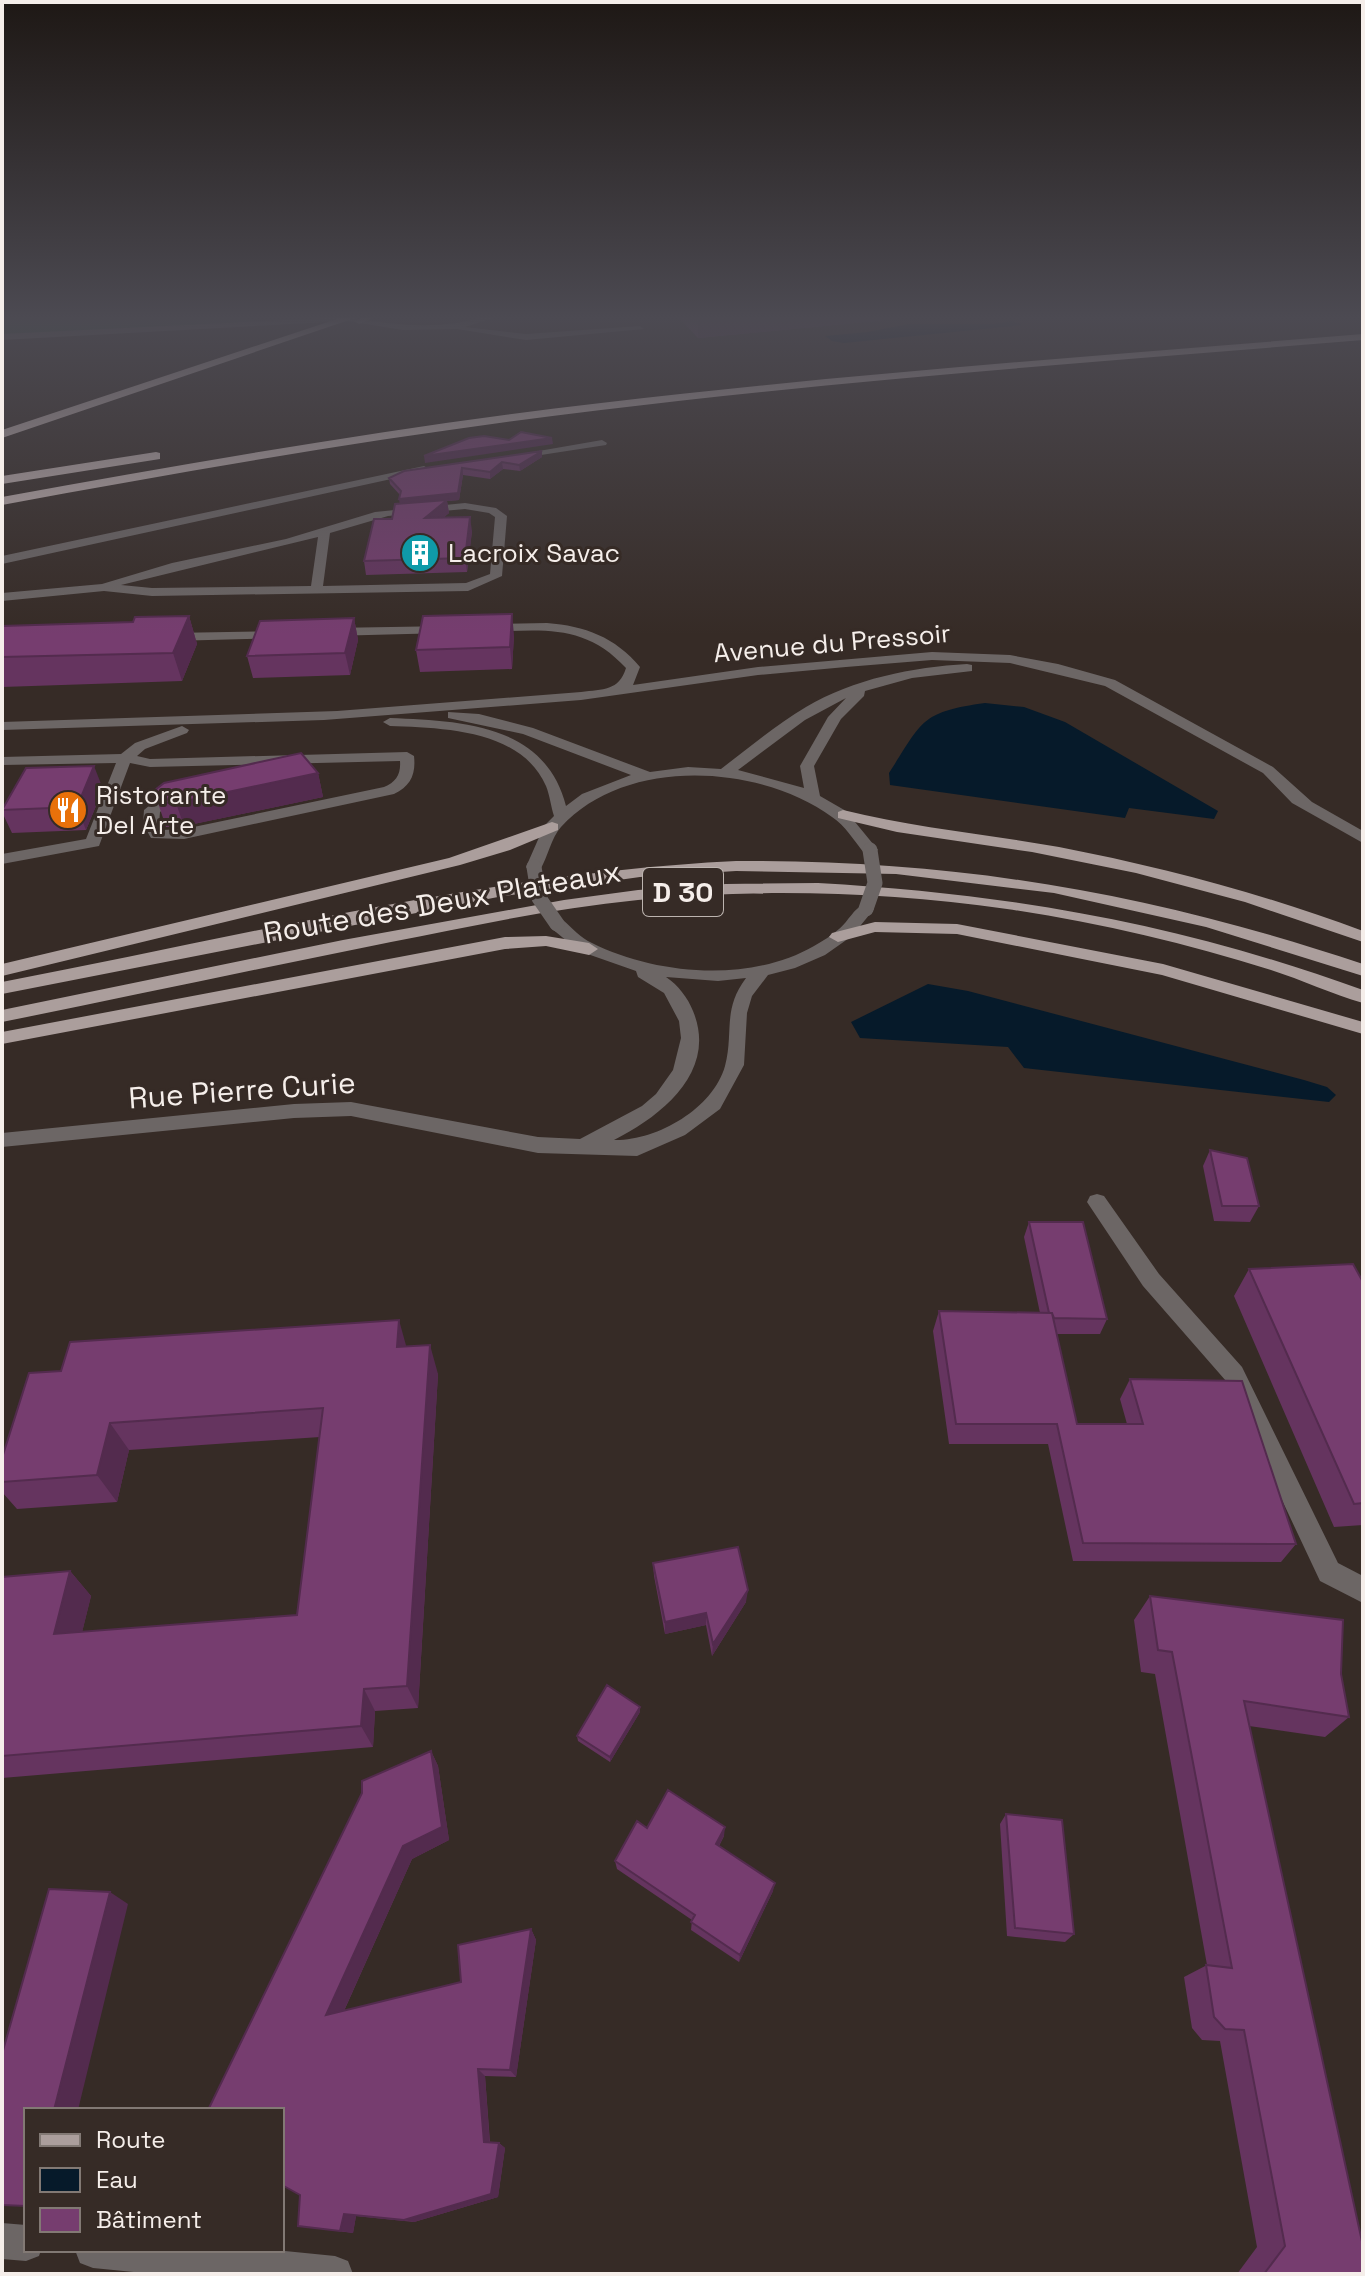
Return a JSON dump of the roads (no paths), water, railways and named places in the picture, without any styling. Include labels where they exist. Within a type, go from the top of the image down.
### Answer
[{"type":"highway","points":[[2,434],[38,422]]},
{"type":"highway","points":[[342,428],[388,422]]},
{"type":"highway","points":[[2,501],[320,445],[479,422]]},
{"type":"highway","points":[[2,511],[295,455],[320,445]]},
{"type":"highway","points":[[2,482],[164,455]]},
{"type":"main road","points":[[843,815],[890,827],[1056,852],[1154,873],[1253,899],[1363,937]]},
{"type":"main road","points":[[2,970],[174,932],[471,857],[527,839],[557,821]]},
{"type":"main road","name":"Route des Deux Plateaux","points":[[2,988],[524,886],[628,873],[735,866],[827,865],[942,872],[1039,885],[1143,905],[1251,933],[1363,970]]},
{"type":"main road","name":"Route des Deux Plateaux","points":[[2,1016],[532,910],[640,895],[754,888],[911,893],[1028,907],[1137,929],[1237,954],[1363,997]]},
{"type":"main road","points":[[838,937],[875,927],[957,929],[1163,970],[1363,1028]]},
{"type":"main road","points":[[2,1038],[505,943],[546,941],[589,949]]},
{"type":"street","points":[[496,459],[602,443]]},
{"type":"street","points":[[2,560],[332,487],[435,468]]},
{"type":"street","points":[[2,597],[104,587],[152,592],[468,587],[486,583],[496,576],[501,516],[488,508],[470,506],[400,512],[324,533],[122,579],[104,587]]},
{"type":"street","points":[[316,590],[324,533]]},
{"type":"street","points":[[470,629],[564,626],[593,635],[614,646],[633,667],[629,681],[619,691]]},
{"type":"street","points":[[314,633],[454,629]]},
{"type":"street","points":[[158,637],[298,633]]},
{"type":"street","name":"Avenue du Pressoir","points":[[324,716],[619,691],[758,671],[968,655],[1034,663],[1110,683],[1268,770],[1307,806]]},
{"type":"street","name":"Avenue du Pressoir","points":[[726,772],[821,704],[922,671],[964,668],[1005,670],[1066,681],[1133,709],[1363,838]]},
{"type":"street","points":[[813,795],[807,766],[835,717],[861,690]]},
{"type":"street","points":[[2,726],[428,712],[487,718],[529,729],[646,776]]},
{"type":"street","points":[[2,735],[379,721],[438,723],[505,739],[526,751],[541,764],[559,791],[557,821]]},
{"type":"street","points":[[2,859],[93,843],[125,758],[140,746],[182,730]]},
{"type":"street","points":[[2,761],[125,758],[150,763],[407,756],[408,769],[401,785],[389,791],[184,834],[157,835],[151,824],[152,810],[166,799],[203,790]]},
{"type":"street","points":[[253,777],[260,760]]},
{"type":"street","points":[[580,1148],[648,1112],[676,1088],[686,1068],[691,1047],[690,1026],[669,987],[634,967],[589,949],[547,915],[532,880],[538,846],[557,821],[599,791],[646,776],[699,770],[776,780],[813,795],[843,815],[861,832],[870,850],[875,883],[866,909],[838,937],[814,953],[762,970],[696,977],[634,967]]},
{"type":"street","name":"Rue Pierre Curie","points":[[2,1140],[294,1111],[351,1109],[538,1145],[637,1148],[678,1130],[713,1104],[735,1065],[738,1013],[743,995],[762,970]]},
{"type":"street","points":[[1097,1202],[1151,1280],[1234,1374],[1329,1572],[1363,1590]]},
{"type":"street","points":[[2,2241],[24,2243]]},
{"type":"street","points":[[113,2252],[335,2274]]},
{"type":"water","points":[[985,703],[1024,707],[1065,722],[1218,811],[1214,819],[1129,808],[1125,818],[890,785],[889,773],[925,722],[947,710]]},
{"type":"water","points":[[928,984],[968,991],[1304,1080],[1327,1087],[1336,1095],[1329,1102],[1024,1068],[1008,1047],[860,1038],[851,1022]]},
{"type":"place","name":"Lacroix Savac","points":[[420,553]]},
{"type":"place","name":"Ristorante Del Arte","points":[[68,810]]}]
